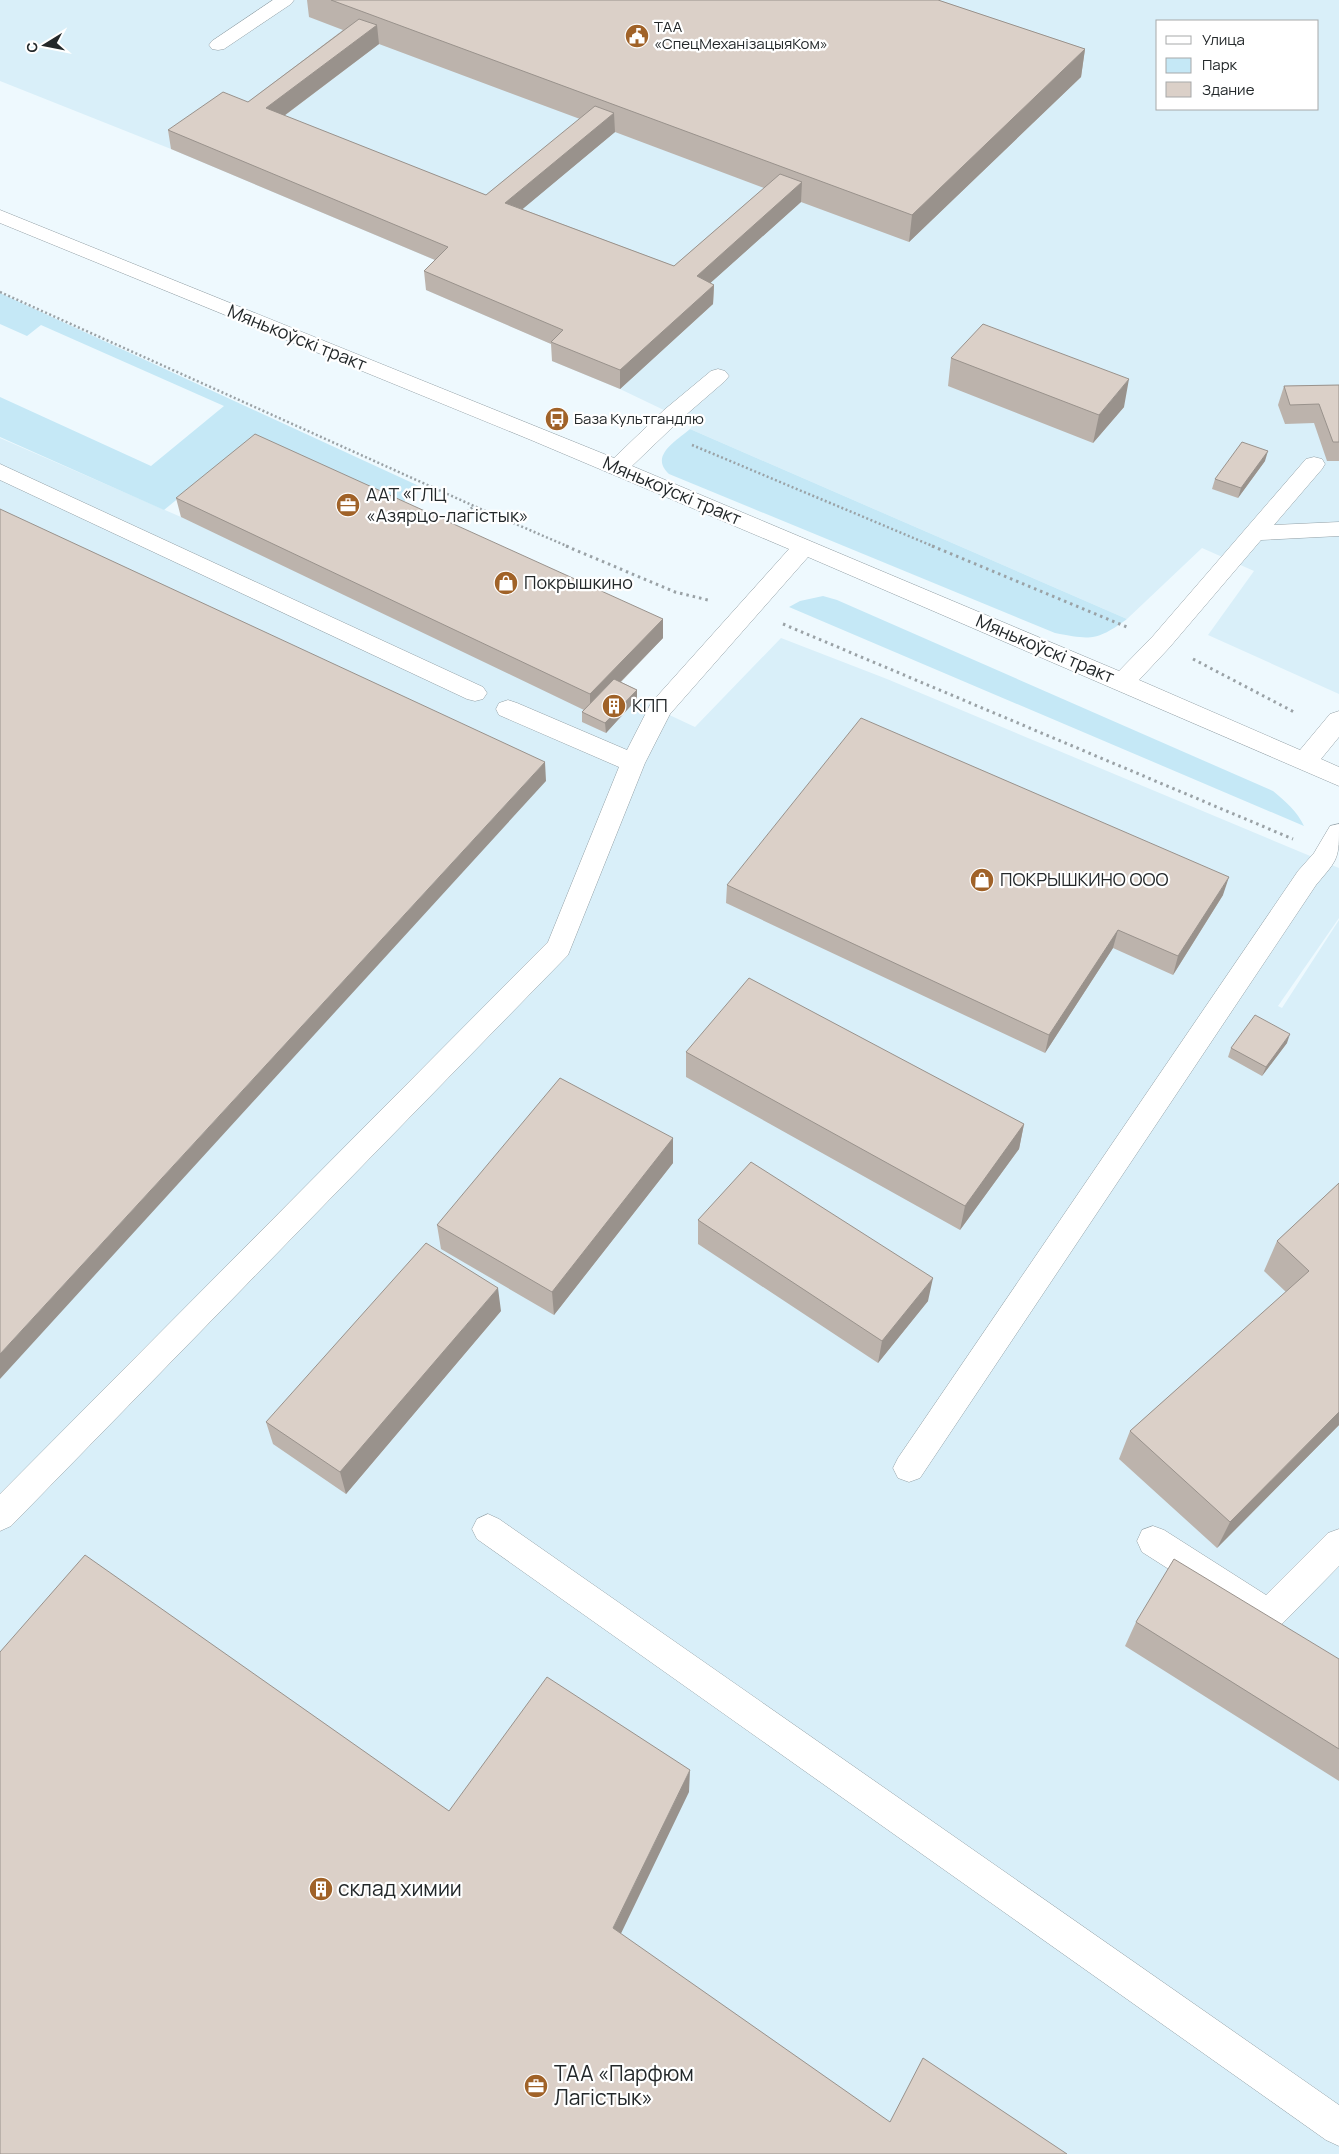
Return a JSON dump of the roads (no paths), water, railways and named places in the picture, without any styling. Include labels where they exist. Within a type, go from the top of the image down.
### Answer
[{"type":"street","points":[[218,45],[285,0]]},
{"type":"street","name":"Мянькоўскі тракт","points":[[0,216],[617,468],[1123,682],[1339,777]]},
{"type":"street","points":[[617,468],[718,376]]},
{"type":"street","points":[[1123,682],[1161,642],[1314,464]]},
{"type":"street","points":[[0,471],[475,693]]},
{"type":"street","points":[[1255,533],[1339,529]]},
{"type":"street","points":[[0,1516],[559,948],[634,763],[660,709],[804,547]]},
{"type":"street","points":[[508,709],[634,763]]},
{"type":"street","points":[[1305,761],[1335,726]]},
{"type":"street","points":[[909,1468],[1307,878],[1333,843]]},
{"type":"street","points":[[488,1529],[1339,2127]]},
{"type":"street","points":[[1153,1541],[1270,1614],[1339,1544]]},
{"type":"place","name":"ТАА «СпецМеханізацыяКом»","points":[[637,36]]},
{"type":"place","name":"База Культгандлю","points":[[557,419]]},
{"type":"place","name":"ААТ «ГЛЦ «Азярцо-лагістык»","points":[[348,505]]},
{"type":"place","name":"Покрышкино","points":[[506,583]]},
{"type":"place","name":"КПП","points":[[614,706]]},
{"type":"place","name":"ПОКРЫШКИНО ООО","points":[[982,880]]},
{"type":"place","name":"склад химии","points":[[321,1889]]},
{"type":"place","name":"ТАА «Парфюм Лагістык»","points":[[536,2086]]}]
